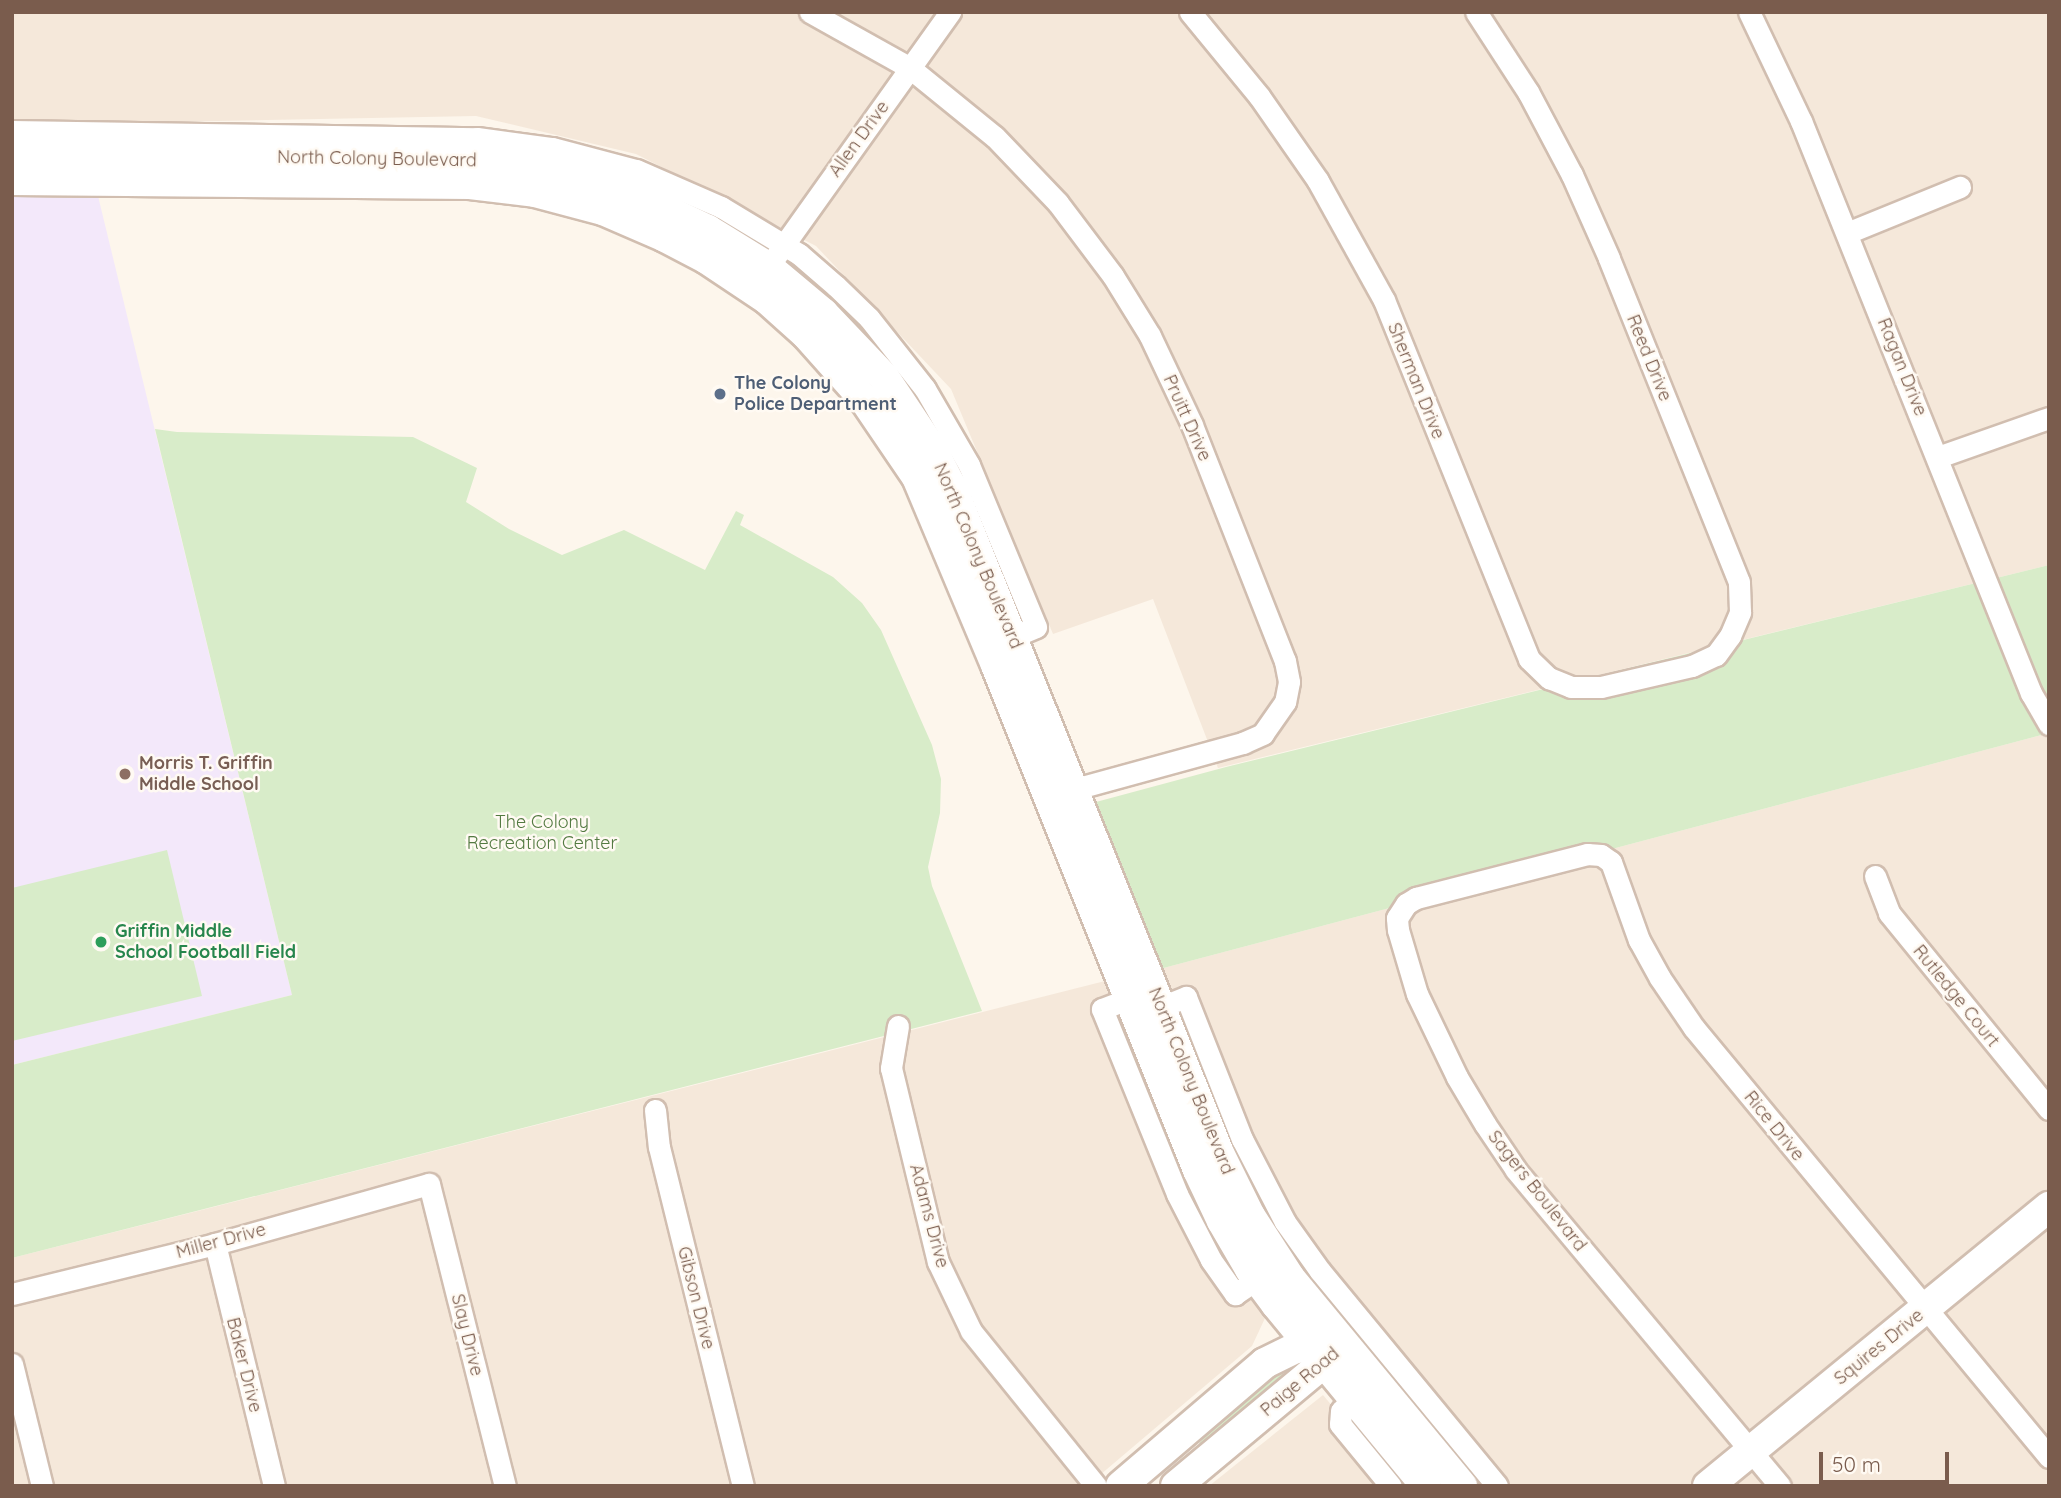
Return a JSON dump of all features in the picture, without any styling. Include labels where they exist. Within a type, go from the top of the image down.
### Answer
[{"type":"main road","name":"North Colony Boulevard","points":[[12,152],[453,157],[540,169],[624,190],[708,230],[767,266],[823,313],[884,377],[932,449],[951,486],[1012,636],[1128,999],[1198,1170],[1222,1221],[1257,1279],[1276,1304],[1462,1486]]},
{"type":"main road","name":"North Colony Boulevard","points":[[12,180],[470,184],[535,192],[603,210],[665,236],[708,259],[767,266]]},
{"type":"main road","name":"North Colony Boulevard","points":[[767,266],[806,334],[864,399],[917,477],[1060,793],[1161,1007],[1218,1151],[1250,1216],[1290,1278],[1326,1350],[1354,1398],[1426,1486]]},
{"type":"main road","name":"Squires Drive","points":[[1708,1486],[2049,1207]]},
{"type":"main road","points":[[1265,1363],[1278,1328],[1276,1304]]},
{"type":"main road","name":"Paige Road","points":[[1121,1486],[1265,1363],[1326,1350]]},
{"type":"main road","name":"Paige Road","points":[[1176,1486],[1326,1350]]},
{"type":"street","name":"Pruitt Drive","points":[[810,12],[910,68],[995,137],[1058,204],[1113,276],[1150,336],[1192,425],[1285,661],[1289,682],[1285,702],[1263,734],[1243,743],[1060,793]]},
{"type":"street","name":"Allen Drive","points":[[767,266],[950,12]]},
{"type":"street","name":"Sherman Drive","points":[[1191,12],[1259,96],[1318,181],[1384,300],[1529,659],[1549,678],[1572,687],[1601,687],[1653,676]]},
{"type":"street","name":"Reed Drive","points":[[1476,12],[1528,92],[1578,187],[1739,582],[1740,612],[1730,636],[1716,655],[1692,666],[1653,676]]},
{"type":"street","name":"Ragan Drive","points":[[1749,12],[1801,121],[2031,693],[2049,724]]},
{"type":"street","points":[[12,131],[477,138],[552,148],[636,170],[721,207],[767,266]]},
{"type":"street","points":[[1847,233],[1960,187]]},
{"type":"street","points":[[1938,457],[2049,418]]},
{"type":"street","name":"Rice Drive","points":[[1499,876],[1587,854],[1601,855],[1611,862],[1639,940],[1693,1028],[2049,1457]]},
{"type":"street","name":"Sagers Boulevard","points":[[1499,876],[1416,898],[1406,904],[1397,918],[1398,930],[1417,994],[1457,1077],[1516,1170],[1780,1486]]},
{"type":"street","name":"Rutledge Court","points":[[1875,876],[1889,913],[2049,1110]]},
{"type":"street","points":[[1161,1007],[1186,997],[1242,1139],[1285,1222],[1320,1270],[1497,1486]]},
{"type":"street","name":"Adams Drive","points":[[898,1026],[891,1068],[938,1262],[971,1331],[1096,1486]]},
{"type":"street","name":"Gibson Drive","points":[[655,1110],[659,1147],[743,1486]]},
{"type":"street","name":"Miller Drive","points":[[12,1294],[215,1244],[429,1184]]},
{"type":"street","name":"Slay Drive","points":[[429,1184],[505,1486]]},
{"type":"street","name":"Baker Drive","points":[[215,1244],[274,1486]]},
{"type":"street","points":[[12,1364],[43,1486]]},
{"type":"street","points":[[1354,1398],[1341,1411],[1340,1424],[1391,1486]]},
{"type":"shaded area","points":[[12,12],[2049,12],[2049,565],[1218,768],[1153,599],[1053,634],[951,389],[816,246],[636,154],[476,116],[12,125]]},
{"type":"shaded area","name":"Morris T. Griffin Middle School","points":[[12,195],[98,196],[292,995],[12,1065]]},
{"type":"shaded area","points":[[2049,733],[2049,1486],[1480,1486],[1263,1226],[1156,970]]},
{"type":"shaded area","points":[[1105,981],[1178,1164],[1221,1249],[1266,1316],[1252,1346],[1087,1486],[12,1486],[12,1258]]},
{"type":"shaded area","points":[[1323,1395],[1399,1486],[1209,1486]]},
{"type":"green space","name":"The Colony Recreation Center","points":[[155,429],[177,432],[413,437],[477,468],[466,502],[509,529],[562,555],[624,530],[705,570],[736,511],[744,515],[740,525],[833,577],[862,603],[881,630],[932,745],[941,779],[940,813],[928,867],[932,886],[982,1011],[12,1258],[12,1065],[292,995]]},
{"type":"green space","points":[[2049,565],[2049,733],[1156,970],[1096,802],[1226,767]]},
{"type":"green space","name":"Griffin Middle School Football Field","points":[[167,850],[202,996],[12,1041],[12,888]]},
{"type":"green space","points":[[1278,1367],[1285,1376],[1201,1446],[1199,1443]]},
{"type":"place","name":"The Colony Police Department","points":[[720,394]]},
{"type":"place","name":"Morris T. Griffin Middle School","points":[[125,774]]},
{"type":"place","name":"Griffin Middle School Football Field","points":[[101,942]]}]
